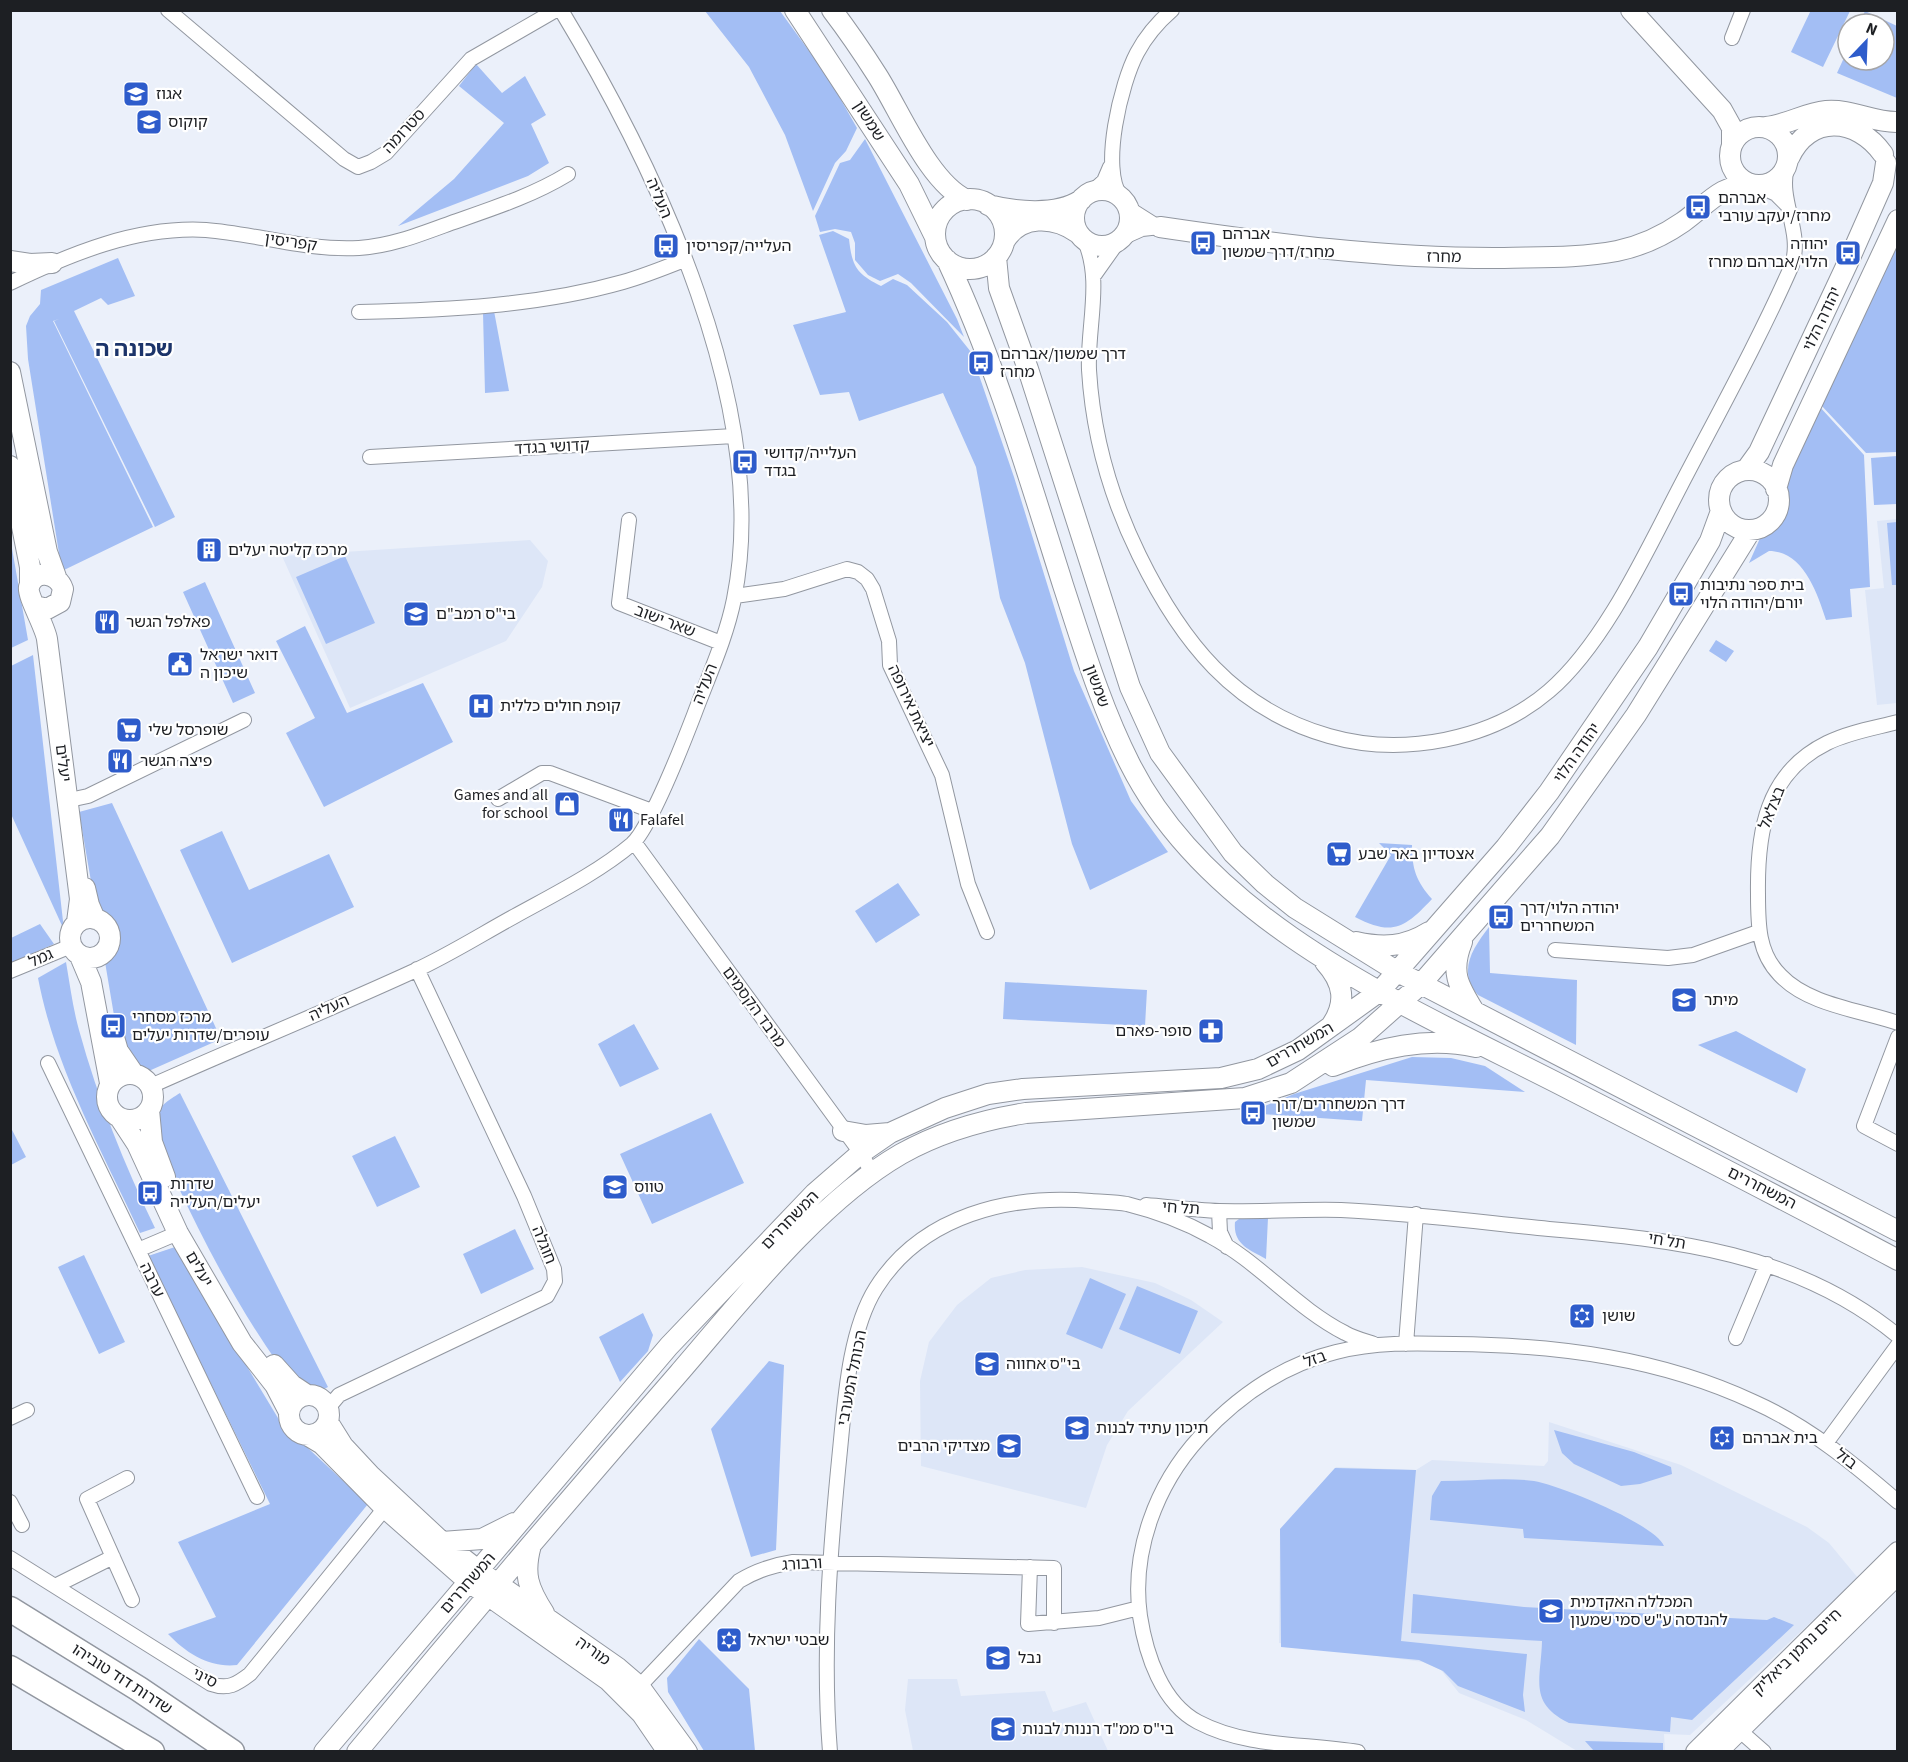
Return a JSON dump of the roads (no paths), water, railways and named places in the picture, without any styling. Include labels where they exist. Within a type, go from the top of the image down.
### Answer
[{"type":"highway","name":"שדרות דוד טוביהו","points":[[10,1609],[139,1689],[232,1752]]},
{"type":"highway","points":[[10,1668],[152,1752]]},
{"type":"main road","name":"שמשון","points":[[795,10],[909,184],[935,237]]},
{"type":"main road","name":"שמשון","points":[[832,10],[877,75],[935,172],[949,190],[967,200]]},
{"type":"main road","points":[[1631,10],[1722,110],[1732,128],[1731,151],[1737,175],[1755,185],[1774,181],[1803,137],[1812,131],[1833,126],[1845,126],[1866,135],[1889,164]]},
{"type":"main road","points":[[1722,110],[1738,120],[1762,127],[1782,137],[1788,149],[1788,163]]},
{"type":"main road","points":[[1731,151],[1744,130],[1826,111],[1842,111],[1880,121],[1897,122]]},
{"type":"main road","name":"יהודה הלוי","points":[[1746,470],[1759,452],[1883,183],[1889,164],[1884,136],[1897,122]]},
{"type":"main road","name":"מחרז","points":[[1713,197],[1726,176],[1731,151]]},
{"type":"main road","name":"מחרז","points":[[1160,227],[1289,246],[1366,254],[1460,258],[1581,256],[1618,251],[1657,238],[1684,221],[1713,197],[1734,186],[1755,185]]},
{"type":"main road","points":[[1109,191],[1125,203],[1130,225],[1120,240],[1100,246],[1061,223],[1040,220],[1019,227],[983,266],[973,269],[956,266],[947,260],[940,252],[935,237],[936,226],[944,211],[957,202],[967,200],[1016,211],[1064,207],[1087,196],[1109,191]]},
{"type":"main road","points":[[1081,236],[1074,216],[1087,196]]},
{"type":"main road","points":[[988,205],[1002,221],[1000,250]]},
{"type":"main road","name":"יהודה הלוי","points":[[1776,489],[1783,465],[1898,220]]},
{"type":"main road","name":"שמשון","points":[[1000,250],[999,288],[1028,369],[1130,687],[1160,753],[1233,853],[1265,884],[1337,935],[1398,972]]},
{"type":"main road","name":"שמשון","points":[[947,260],[997,380],[1100,698],[1132,768],[1186,847],[1221,884],[1259,915],[1401,1003]]},
{"type":"main road","points":[[10,261],[30,264],[52,263]]},
{"type":"main road","points":[[10,372],[47,552],[56,578],[63,589],[58,604],[47,609],[35,606],[29,598],[30,567],[10,466]]},
{"type":"main road","points":[[1746,470],[1765,475],[1776,489],[1778,502],[1774,516],[1764,525],[1751,530],[1732,525],[1721,511],[1719,497],[1723,484],[1733,474],[1746,470]]},
{"type":"main road","name":"יהודה הלוי","points":[[1398,972],[1506,847],[1589,736],[1710,541],[1721,511]]},
{"type":"main road","name":"יהודה הלוי","points":[[1420,984],[1550,836],[1605,760],[1671,661],[1751,530]]},
{"type":"main road","points":[[30,584],[40,575],[56,578]]},
{"type":"main road","name":"יעלים","points":[[58,604],[55,640],[86,898],[86,921]]},
{"type":"main road","name":"יעלים","points":[[35,606],[47,639],[80,899],[86,921]]},
{"type":"main road","points":[[75,951],[93,958],[102,953],[108,946],[109,932],[104,924],[86,921],[70,933],[75,951],[91,982],[110,1083],[106,1096],[107,1103],[120,1118],[134,1120],[149,1110],[153,1098],[151,1086],[143,1078],[132,1073],[118,1051],[112,1034],[102,981],[102,953]]},
{"type":"main road","points":[[1337,935],[1382,947],[1417,939],[1436,928]]},
{"type":"main road","points":[[1464,935],[1455,958],[1456,975],[1474,1011]]},
{"type":"main road","points":[[1318,953],[1336,976],[1343,996],[1342,1006],[1329,1030]]},
{"type":"main road","name":"המשחררים","points":[[324,1752],[669,1346],[815,1193],[861,1153],[890,1133],[945,1108],[988,1094],[1023,1089],[1221,1078],[1258,1069],[1298,1050],[1329,1030],[1380,991],[1398,972],[1898,1231]]},
{"type":"main road","name":"המשחררים","points":[[357,1752],[532,1542],[782,1255],[872,1173],[901,1154],[938,1136],[993,1118],[1026,1113],[1224,1102],[1245,1098],[1291,1083],[1360,1038],[1420,984]]},
{"type":"main road","name":"המשחררים","points":[[1401,1003],[1898,1260]]},
{"type":"main road","points":[[1291,1083],[1364,1054],[1398,1046],[1444,1042],[1496,1052]]},
{"type":"main road","points":[[110,1083],[120,1075],[132,1073]]},
{"type":"main road","name":"יעלים","points":[[149,1110],[152,1142],[189,1228],[259,1348],[286,1380],[307,1395]]},
{"type":"main road","name":"יעלים","points":[[120,1118],[137,1144],[178,1233],[242,1343],[275,1385],[289,1412]]},
{"type":"main road","points":[[843,1131],[866,1135],[890,1133]]},
{"type":"main road","points":[[307,1395],[320,1398],[343,1446],[370,1475],[442,1542],[474,1577],[385,1508],[322,1444],[291,1424],[289,1412],[295,1400],[307,1395]]},
{"type":"main road","points":[[307,1435],[320,1432],[328,1415]]},
{"type":"main road","points":[[442,1542],[482,1539],[525,1516]]},
{"type":"main road","points":[[532,1542],[526,1564],[528,1583],[534,1598],[549,1620]]},
{"type":"main road","name":"חיים נחמן ביאליק","points":[[1696,1752],[1898,1552]]},
{"type":"main road","name":"חיים נחמן ביאליק","points":[[1717,1752],[1898,1574]]},
{"type":"main road","name":"מוריה","points":[[474,1577],[634,1692],[668,1752]]},
{"type":"main road","name":"מוריה","points":[[492,1589],[549,1620],[634,1692],[687,1752]]},
{"type":"street","name":"סטרומה","points":[[168,10],[344,159],[358,167],[386,153],[471,59],[556,10]]},
{"type":"street","name":"העליה","points":[[151,1086],[417,969],[565,888],[634,842],[652,811],[684,740],[722,643],[735,596],[740,514],[730,407],[710,329],[663,205],[598,71],[561,10]]},
{"type":"street","points":[[1087,196],[1104,181],[1111,165],[1127,76],[1147,36],[1172,10]]},
{"type":"street","points":[[1732,38],[1743,10]]},
{"type":"street","points":[[1081,236],[1092,259],[1095,274],[1089,322],[1089,368],[1100,450],[1124,525],[1145,567],[1180,624],[1222,678],[1246,699],[1275,716],[1306,730],[1341,740],[1377,744],[1414,744],[1452,738],[1481,729],[1528,706],[1561,680],[1592,642],[1664,517],[1789,270],[1796,247],[1785,189],[1788,163]]},
{"type":"street","points":[[1111,165],[1114,183],[1125,203]]},
{"type":"street","name":"קפריסין","points":[[10,283],[52,263],[132,237],[175,231],[206,230],[325,247],[359,248],[396,243],[511,202],[568,174]]},
{"type":"street","points":[[1755,185],[1776,194],[1789,209]]},
{"type":"street","name":"מחרז","points":[[1125,203],[1160,227]]},
{"type":"street","name":"מחרז","points":[[1120,240],[1142,229],[1160,227]]},
{"type":"street","points":[[1095,274],[1120,240]]},
{"type":"street","points":[[359,312],[433,311],[555,297],[624,282],[684,261]]},
{"type":"street","name":"קדושי בגדד","points":[[370,458],[734,436]]},
{"type":"street","name":"שאר ישוב","points":[[628,520],[619,603],[722,643]]},
{"type":"street","name":"יציאת אירופה","points":[[735,596],[784,589],[847,569],[858,572],[867,579],[873,589],[889,641],[890,665],[942,775],[968,884],[987,932]]},
{"type":"street","name":"יעלים","points":[[74,799],[88,795],[244,720]]},
{"type":"street","name":"בצלאל","points":[[1898,722],[1828,742],[1789,771],[1773,796],[1758,846],[1758,932],[1771,965],[1791,985],[1814,996],[1898,1023]]},
{"type":"street","points":[[498,799],[542,773],[550,773],[652,811]]},
{"type":"street","name":"מרבד הקסמים","points":[[634,842],[861,1153],[872,1173]]},
{"type":"street","points":[[1555,950],[1668,958],[1693,955],[1758,932]]},
{"type":"street","name":"גמל","points":[[10,971],[75,951]]},
{"type":"street","name":"חוגלה","points":[[328,1415],[339,1395],[547,1296],[555,1281],[554,1269],[524,1197],[417,969]]},
{"type":"street","points":[[1898,1037],[1864,1126],[1898,1144]]},
{"type":"street","name":"ערבה","points":[[48,1063],[257,1497]]},
{"type":"street","name":"הכותל המערבי","points":[[830,1752],[827,1669],[828,1563],[845,1401],[852,1358],[864,1316],[875,1290],[898,1258],[953,1220],[987,1208],[1027,1200],[1066,1199],[1126,1204],[1179,1222],[1227,1247],[1323,1319],[1345,1333],[1374,1344]]},
{"type":"street","name":"תל חי","points":[[1126,1204],[1219,1211],[1338,1210],[1416,1214],[1654,1238],[1702,1247],[1793,1273],[1836,1294],[1873,1316],[1898,1336]]},
{"type":"street","points":[[1219,1211],[1220,1232],[1227,1247]]},
{"type":"street","points":[[1406,1344],[1416,1214]]},
{"type":"street","points":[[138,1250],[178,1233]]},
{"type":"street","points":[[1736,1338],[1767,1264]]},
{"type":"street","name":"בזל","points":[[1358,1752],[1249,1740],[1196,1721],[1178,1706],[1151,1663],[1139,1608],[1137,1573],[1144,1542],[1157,1504],[1171,1476],[1190,1448],[1237,1400],[1266,1380],[1323,1356],[1374,1344],[1488,1344],[1604,1356],[1654,1365],[1701,1379],[1757,1403],[1826,1443],[1898,1502]]},
{"type":"street","points":[[1826,1443],[1898,1346]]},
{"type":"street","points":[[10,1418],[27,1410]]},
{"type":"street","points":[[128,1478],[87,1499],[132,1600]]},
{"type":"street","points":[[10,1502],[22,1525]]},
{"type":"street","name":"סיני","points":[[10,1558],[220,1688],[234,1686],[250,1674],[385,1508]]},
{"type":"street","points":[[55,1586],[113,1557]]},
{"type":"street","name":"ורבורג","points":[[634,1692],[739,1581],[756,1571],[777,1564],[1054,1568],[1054,1623]]},
{"type":"street","points":[[1030,1567],[1028,1624],[1099,1618],[1139,1608]]},
{"type":"street","points":[[1739,1730],[1764,1752]]},
{"type":"place","name":"אגוז","points":[[136,94]]},
{"type":"place","name":"קוקוס","points":[[149,122]]},
{"type":"place","name":"אברהם מחרז/יעקב עורבי","points":[[1698,207]]},
{"type":"place","name":"אברהם מחרז/דרך שמשון","points":[[1203,243]]},
{"type":"place","name":"העלייה/קפריסין","points":[[666,246]]},
{"type":"place","name":"יהודה הלוי/אברהם מחרז","points":[[1848,253]]},
{"type":"place","name":"דרך שמשון/אברהם מחרז","points":[[981,363]]},
{"type":"place","name":"העלייה/קדושי בגדד","points":[[745,462]]},
{"type":"place","name":"מרכז קליטה יעלים","points":[[209,550]]},
{"type":"place","name":"בית ספר נתיבות יורם/יהודה הלוי","points":[[1681,594]]},
{"type":"place","name":"בי\"ס רמב\"ם","points":[[416,614]]},
{"type":"place","name":"פאלפל הגשר","points":[[107,622]]},
{"type":"place","name":"דואר ישראל שיכון ה","points":[[180,664]]},
{"type":"place","name":"קופת חולים כללית","points":[[481,706]]},
{"type":"place","name":"שופרסל שלי","points":[[129,730]]},
{"type":"place","name":"פיצה הגשר","points":[[120,761]]},
{"type":"place","name":"Games and all for school","points":[[567,804]]},
{"type":"place","name":"Falafel","points":[[621,820]]},
{"type":"place","name":"אצטדיון באר שבע","points":[[1339,854]]},
{"type":"place","name":"יהודה הלוי/דרך המשחררים","points":[[1501,917]]},
{"type":"place","name":"מיתר","points":[[1684,1000]]},
{"type":"place","name":"מרכז מסחרי עופרים/שדרות יעלים","points":[[113,1026]]},
{"type":"place","name":"סופר-פארם","points":[[1211,1031]]},
{"type":"place","name":"דרך המשחררים/דרך שמשון","points":[[1253,1113]]},
{"type":"place","name":"טווס","points":[[615,1187]]},
{"type":"place","name":"שדרות יעלים/העלייה","points":[[150,1193]]},
{"type":"place","name":"שושן","points":[[1582,1316]]},
{"type":"place","name":"בי\"ס אחווה","points":[[987,1364]]},
{"type":"place","name":"תיכון עתיד לבנות","points":[[1077,1428]]},
{"type":"place","name":"בית אברהם","points":[[1722,1438]]},
{"type":"place","name":"מצדיקי הרבים","points":[[1009,1446]]},
{"type":"place","name":"המכללה האקדמית להנדסה ע\"ש סמי שמעון","points":[[1551,1611]]},
{"type":"place","name":"שבטי ישראל","points":[[729,1640]]},
{"type":"place","name":"נבל","points":[[998,1658]]},
{"type":"place","name":"בי\"ס ממ\"ד רננות לבנות","points":[[1003,1729]]},
{"type":"district","name":"שכונה ה","points":[[134,349]]}]
